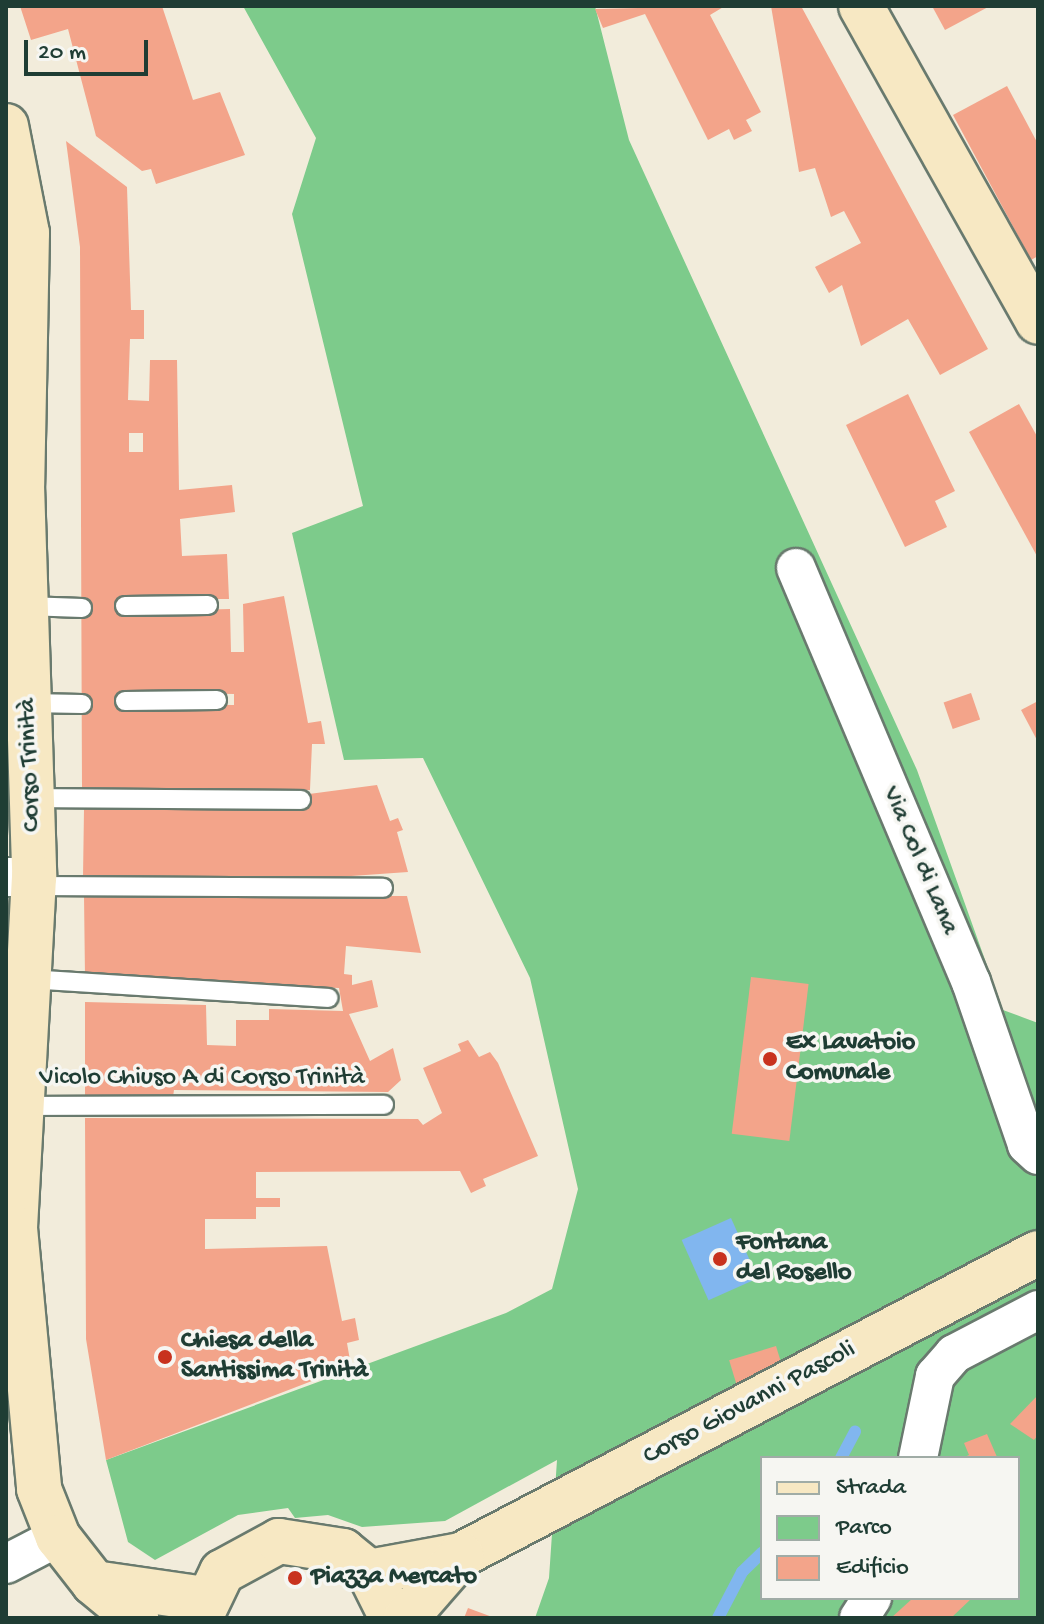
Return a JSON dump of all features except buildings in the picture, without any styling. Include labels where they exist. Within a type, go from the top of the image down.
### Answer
[{"type":"main road","points":[[861,6],[1038,322]]},
{"type":"main road","name":"Corso Trinità","points":[[6,126],[27,233],[14,486],[26,606],[32,798],[25,880],[29,979],[15,1228],[39,1489],[58,1537]]},
{"type":"main road","name":"Corso Giovanni Pascoli","points":[[369,1572],[461,1555],[1038,1253]]},
{"type":"main road","points":[[58,1537],[94,1583],[136,1618]]},
{"type":"main road","points":[[94,1583],[202,1609],[248,1552],[279,1541],[343,1551],[369,1572],[392,1618]]},
{"type":"main road","name":"Corso Giovanni Pascoli","points":[[406,1618],[461,1555]]},
{"type":"street","name":"Via Col di Lana","points":[[796,568],[971,982],[1034,1154]]},
{"type":"street","points":[[918,1456],[935,1376],[954,1354],[1038,1310]]},
{"type":"street","points":[[6,1564],[58,1537]]},
{"type":"street","points":[[859,1618],[871,1600]]},
{"type":"lane","points":[[125,606],[208,605]]},
{"type":"lane","points":[[26,606],[82,608]]},
{"type":"lane","points":[[125,701],[217,700]]},
{"type":"lane","points":[[29,703],[82,704]]},
{"type":"lane","points":[[32,798],[301,800]]},
{"type":"lane","points":[[25,880],[383,888]]},
{"type":"lane","points":[[29,979],[328,998]]},
{"type":"lane","name":"Vicolo Chiuso A di Corso Trinità","points":[[21,1106],[384,1105]]},
{"type":"green space","points":[[243,6],[595,6],[629,140],[917,770],[1003,1010],[1038,1023],[1038,1618],[535,1618],[549,1578],[557,1460],[445,1521],[362,1527],[328,1515],[295,1518],[288,1508],[238,1515],[155,1560],[128,1542],[106,1460],[506,1313],[552,1289],[578,1189],[530,978],[423,758],[344,760],[292,533],[363,506],[292,214],[316,138]]},
{"type":"water","name":"Fontana del Rosello","points":[[731,1218],[758,1278],[709,1300],[682,1240]]},
{"type":"waterway","points":[[842,1456],[855,1432]]},
{"type":"waterway","points":[[718,1618],[742,1572],[760,1555]]},
{"type":"place","name":"Ex Lavatoio Comunale","points":[[770,1059]]},
{"type":"place","name":"Fontana del Rosello","points":[[720,1259]]},
{"type":"place","name":"Chiesa della Santissima Trinità","points":[[165,1357]]},
{"type":"place","name":"Piazza Mercato","points":[[295,1578]]}]
